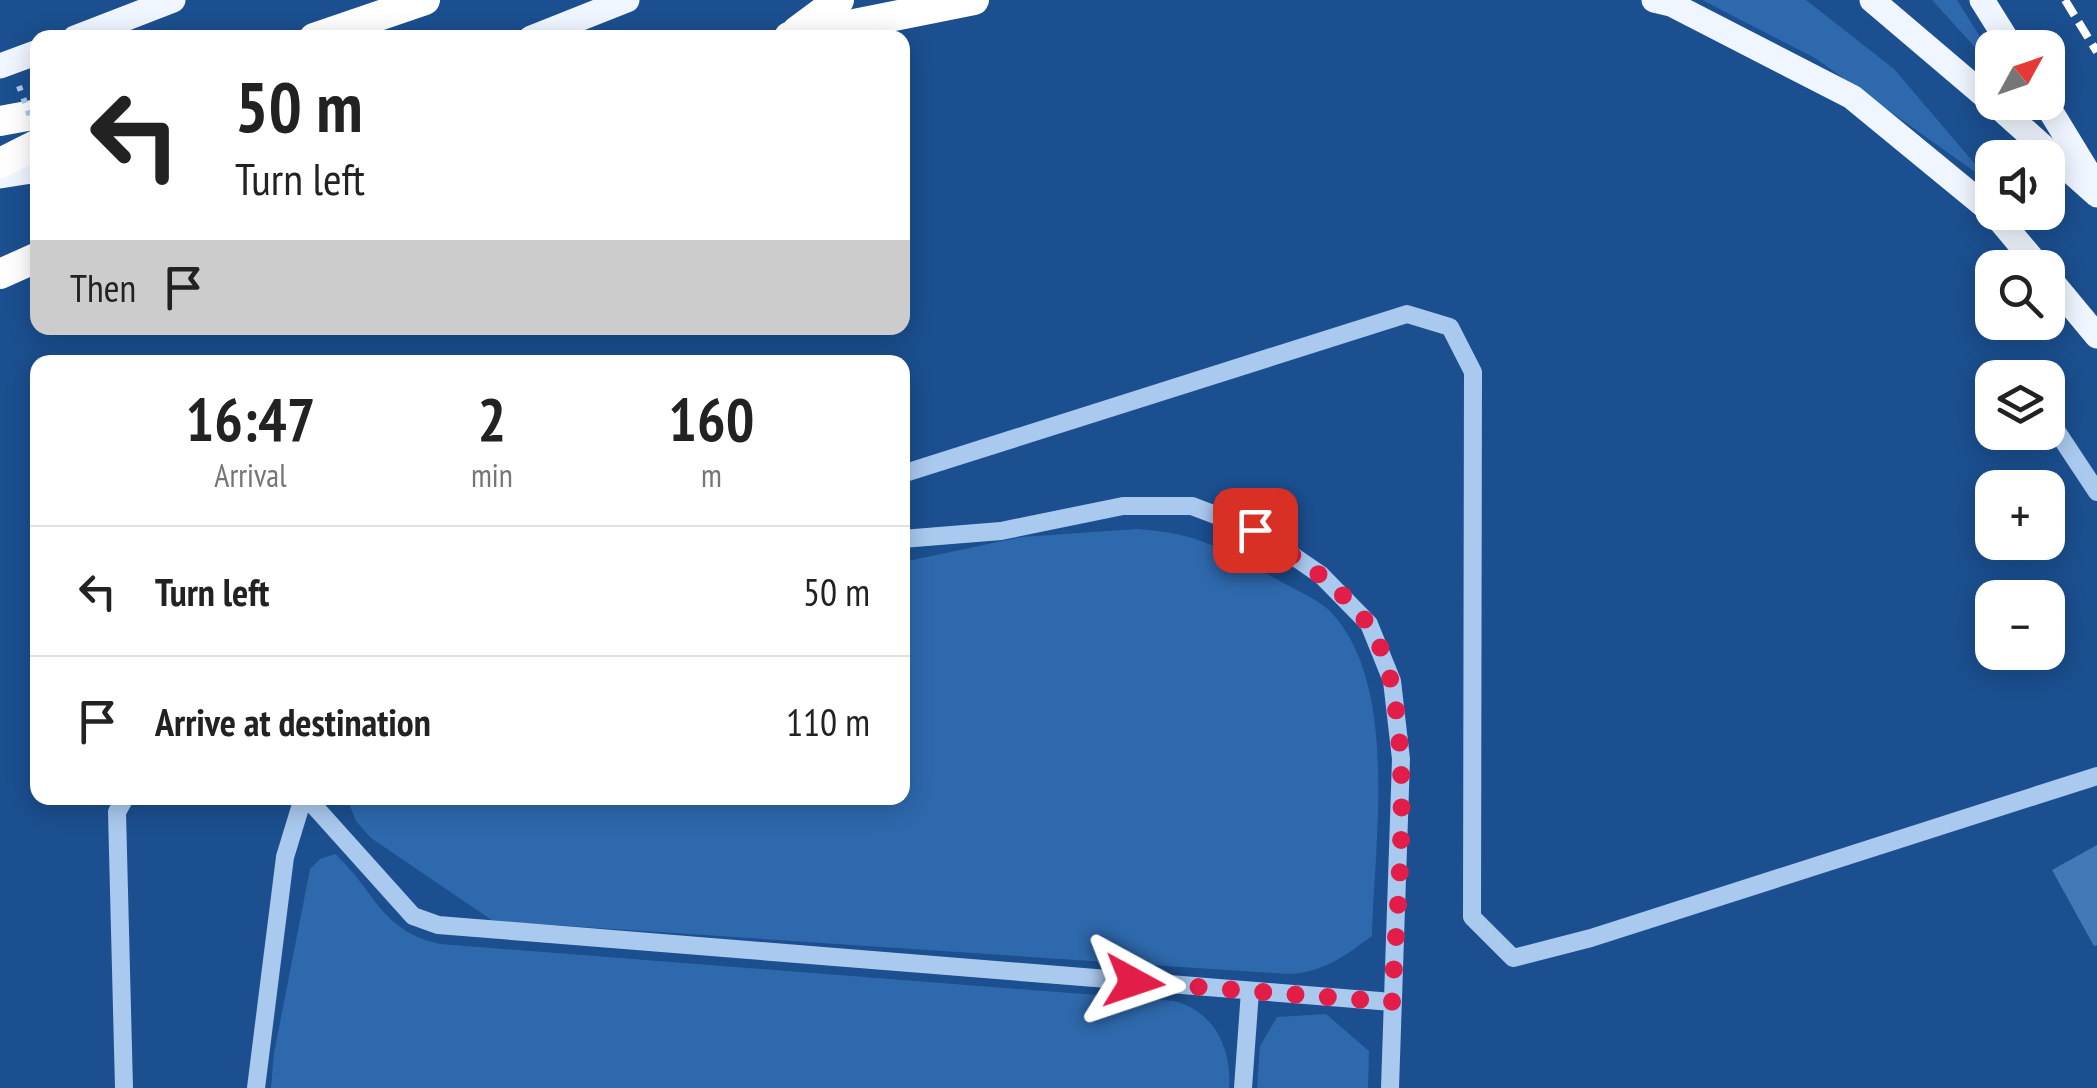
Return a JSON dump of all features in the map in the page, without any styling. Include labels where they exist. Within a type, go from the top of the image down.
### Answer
[{"type":"highway","points":[[337,30],[425,0]]},
{"type":"highway","points":[[797,30],[839,0]]},
{"type":"highway","points":[[822,30],[974,0]]},
{"type":"highway","points":[[0,121],[30,115]]},
{"type":"highway","points":[[0,163],[30,146]]},
{"type":"highway","points":[[0,255],[30,249]]},
{"type":"highway","points":[[0,274],[30,261]]},
{"type":"main road","points":[[96,30],[173,0]]},
{"type":"main road","points":[[551,30],[627,0]]},
{"type":"main road","points":[[1654,0],[1672,4],[1852,97],[1975,197]]},
{"type":"main road","points":[[1872,0],[1975,87]]},
{"type":"main road","points":[[1982,0],[2001,30]]},
{"type":"main road","points":[[0,66],[30,55]]},
{"type":"main road","points":[[2013,120],[2097,195]]},
{"type":"main road","points":[[2056,120],[2097,187]]},
{"type":"main road","points":[[0,176],[30,171]]},
{"type":"main road","points":[[2008,230],[2025,250]]},
{"type":"main road","points":[[2065,297],[2097,336]]},
{"type":"street","points":[[910,471],[1406,314],[1450,326],[1474,372],[1472,918],[1512,958],[1591,938],[2097,776]]},
{"type":"street","points":[[2065,444],[2097,492]]},
{"type":"street","points":[[910,538],[1001,531],[1122,506],[1192,506],[1255,530],[1321,575],[1368,624],[1392,681],[1401,759],[1390,1088]]},
{"type":"street","points":[[121,805],[117,812],[124,1088]]},
{"type":"street","points":[[256,1088],[285,857],[303,805]]},
{"type":"street","points":[[311,805],[405,908],[438,925],[1392,1002]]},
{"type":"street","points":[[1243,1088],[1250,991]]},
{"type":"path","points":[[19,86],[30,118]]},
{"type":"shaded area","points":[[1702,0],[1806,0],[1894,69],[1975,164],[1975,172],[1815,58]]},
{"type":"shaded area","points":[[1932,0],[1957,0],[1976,30],[1975,47]]},
{"type":"shaded area","points":[[1136,529],[1192,538],[1237,557],[1330,611],[1352,642],[1366,679],[1375,721],[1378,811],[1372,936],[1322,967],[1287,974],[493,921],[371,838],[356,821],[350,805],[910,805],[910,561],[1022,537]]},
{"type":"shaded area","points":[[335,854],[391,919],[420,938],[440,944],[1174,1001],[1200,1013],[1218,1033],[1227,1059],[1229,1088],[271,1088],[274,1053],[310,869],[320,859]]},
{"type":"shaded area","points":[[1326,1014],[1369,1051],[1368,1088],[1257,1088],[1260,1046],[1277,1017]]},
{"type":"building","points":[[2097,845],[2097,945],[2094,946],[2052,870]]},
{"type":"railway","points":[[2065,0],[2097,52]]},
{"type":"route","points":[[1134,982],[1392,1002],[1401,759],[1392,681],[1368,624],[1321,575],[1255,530]]}]
